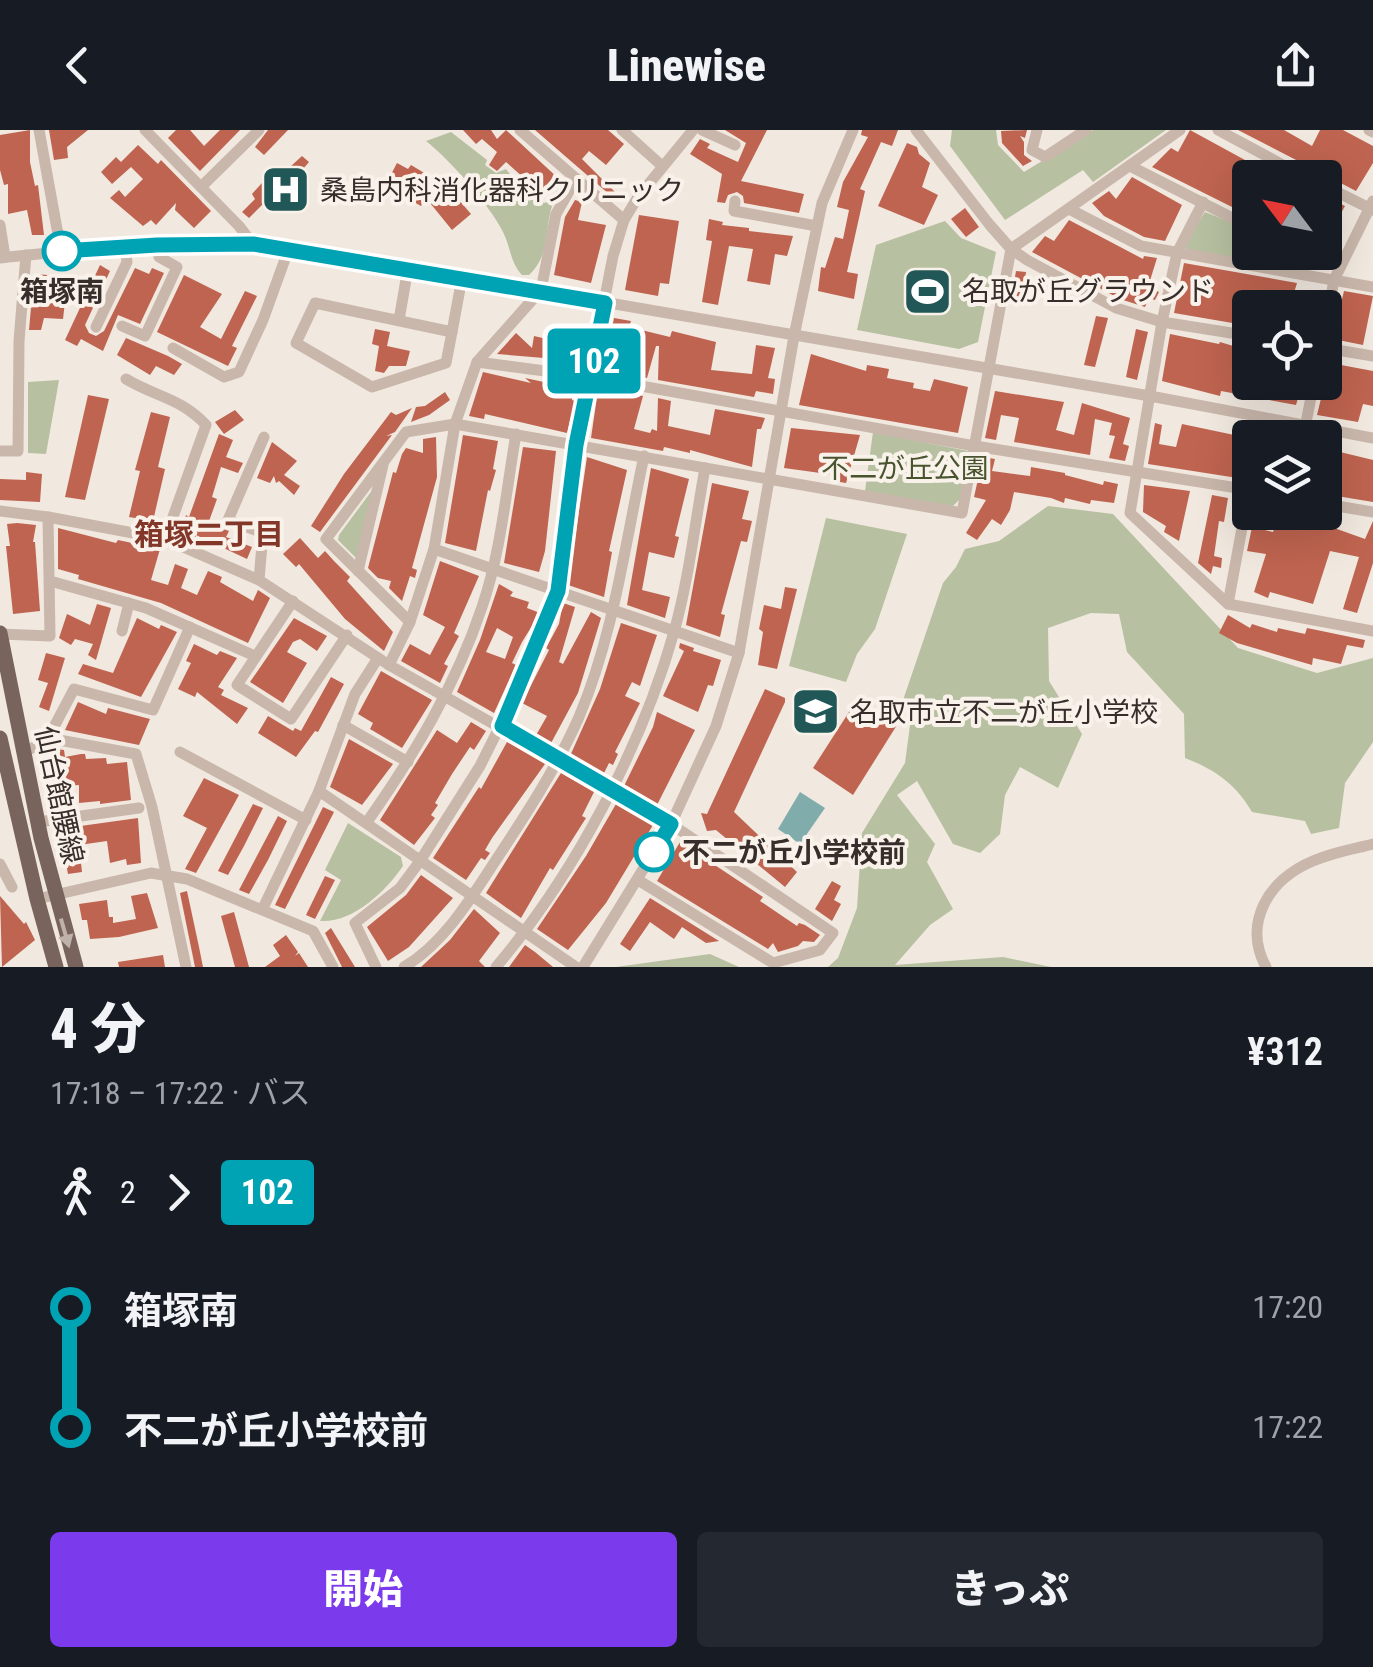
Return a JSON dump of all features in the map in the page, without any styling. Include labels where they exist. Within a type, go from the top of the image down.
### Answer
[{"type":"main road","name":"仙台館腰線","points":[[0,633],[38,822],[76,967]]},
{"type":"main road","name":"仙台館腰線","points":[[1,744],[56,967]]},
{"type":"street","points":[[39,130],[62,251]]},
{"type":"street","points":[[145,130],[253,244]]},
{"type":"street","points":[[154,140],[166,130]]},
{"type":"street","points":[[201,187],[259,130]]},
{"type":"street","points":[[520,130],[624,220]]},
{"type":"street","points":[[622,130],[661,165]]},
{"type":"street","points":[[376,967],[354,923],[400,888],[420,861],[502,726],[558,591],[576,445],[613,256],[624,220],[661,165],[694,130]]},
{"type":"street","points":[[702,130],[735,145]]},
{"type":"street","points":[[319,790],[523,932],[580,967],[671,824],[716,726],[739,654],[794,336],[822,203],[854,130]]},
{"type":"street","points":[[916,130],[1011,248],[1116,308],[1162,322],[1232,333]]},
{"type":"street","points":[[1037,130],[1032,150],[1045,157],[1086,130]]},
{"type":"street","points":[[410,622],[326,539],[406,432],[455,424],[962,512],[1011,248],[1180,130]]},
{"type":"street","points":[[1218,130],[1274,160]]},
{"type":"street","points":[[1130,166],[1232,217]]},
{"type":"street","points":[[263,908],[319,790],[355,694],[384,661],[410,622],[434,549],[455,424],[477,362],[541,290],[556,214],[576,179]]},
{"type":"street","points":[[1332,290],[1372,206],[1342,193]]},
{"type":"street","points":[[735,201],[734,211],[817,226]]},
{"type":"street","points":[[1203,202],[1177,254],[1130,513],[1228,604],[1373,631]]},
{"type":"street","points":[[1069,208],[1140,246],[1232,263]]},
{"type":"street","points":[[0,225],[3,258],[125,246],[253,244],[289,248],[1150,396],[1253,420]]},
{"type":"street","points":[[122,326],[144,336],[177,267],[159,257],[157,245]]},
{"type":"street","points":[[96,328],[126,262],[125,246]]},
{"type":"street","points":[[173,348],[224,377],[238,372],[263,320],[289,248]]},
{"type":"street","points":[[0,451],[18,450],[19,341],[26,255]]},
{"type":"street","points":[[398,320],[408,268]]},
{"type":"street","points":[[1276,270],[1373,287]]},
{"type":"street","points":[[452,332],[315,303],[296,343],[372,387],[446,363],[452,332],[462,278]]},
{"type":"street","points":[[1342,351],[1373,356]]},
{"type":"street","points":[[477,362],[591,377],[975,446],[1232,487]]},
{"type":"street","points":[[126,379],[145,391],[178,400],[206,426],[165,539]]},
{"type":"street","points":[[366,822],[408,762],[445,696],[483,604],[516,434]]},
{"type":"street","points":[[1342,435],[1373,438]]},
{"type":"street","points":[[259,580],[263,533],[228,520],[264,437]]},
{"type":"street","points":[[404,967],[438,938],[472,897],[559,760],[580,714],[614,612],[644,456]]},
{"type":"street","points":[[358,571],[384,461]]},
{"type":"street","points":[[496,967],[523,932],[613,789],[648,707],[674,632],[705,468]]},
{"type":"street","points":[[1342,507],[1373,512]]},
{"type":"street","points":[[0,511],[48,516],[165,539],[259,580],[384,661],[671,824],[834,933],[820,950],[773,962],[638,880]]},
{"type":"street","points":[[0,633],[50,636],[48,516]]},
{"type":"street","points":[[1228,604],[1242,530]]},
{"type":"street","points":[[434,549],[739,654]]},
{"type":"street","points":[[50,580],[129,603],[256,656]]},
{"type":"street","points":[[293,601],[237,685],[291,718],[346,635]]},
{"type":"street","points":[[122,631],[129,603]]},
{"type":"street","points":[[23,752],[48,738],[74,689],[152,710],[190,627]]},
{"type":"street","points":[[343,726],[408,762]]},
{"type":"street","points":[[48,738],[136,754],[152,807],[186,967]]},
{"type":"street","points":[[180,752],[306,820]]},
{"type":"street","points":[[38,822],[139,808]]},
{"type":"street","points":[[1266,967],[1254,942],[1259,916],[1286,876],[1313,861],[1373,844]]},
{"type":"street","points":[[0,864],[12,887]]},
{"type":"street","points":[[37,899],[151,872],[186,879],[314,931],[333,967]]},
{"type":"green space","points":[[952,130],[996,130],[998,145],[1024,172],[1093,130],[1166,130],[1093,182],[1083,170],[1005,220],[950,146]]},
{"type":"green space","points":[[451,132],[487,160],[485,165],[496,173],[506,169],[529,199],[545,203],[564,184],[551,210],[543,254],[529,275],[518,270],[503,232],[479,196],[426,141]]},
{"type":"green space","points":[[1205,212],[1232,223],[1232,258],[1187,249],[1184,245]]},
{"type":"green space","name":"名取が丘グラウンド","points":[[945,221],[961,238],[996,252],[978,342],[959,349],[857,330],[876,245]]},
{"type":"green space","points":[[59,380],[46,454],[28,453],[28,382]]},
{"type":"green space","name":"不二が丘公園","points":[[873,432],[968,451],[961,498],[952,507],[865,491]]},
{"type":"green space","points":[[376,485],[357,559],[338,540],[339,535]]},
{"type":"green space","points":[[1048,506],[1113,514],[1238,648],[1317,673],[1373,658],[1373,742],[1345,783],[1339,828],[1311,834],[1305,821],[1252,812],[1223,779],[1185,758],[1184,714],[1127,652],[1119,614],[1091,613],[1048,628],[1049,681],[1082,734],[1058,788],[1020,767],[1005,795],[1000,834],[980,853],[953,844],[917,781],[897,795],[935,844],[927,862],[953,909],[930,925],[895,965],[1003,957],[1051,967],[828,967],[838,958],[857,908],[862,833],[905,763],[911,718],[900,709],[943,583],[965,549],[999,541]]},
{"type":"green space","points":[[826,518],[907,534],[875,629],[857,654],[846,682],[789,666]]},
{"type":"green space","points":[[348,823],[401,857],[403,866],[367,904],[344,917],[320,921],[341,880],[325,870]]},
{"type":"green space","points":[[710,954],[739,967],[616,967]]},
{"type":"water","points":[[800,792],[825,808],[800,844],[778,829]]},
{"type":"building","points":[[30,130],[30,162],[35,186],[38,185],[44,235],[32,235],[27,210],[8,214],[8,184],[4,185],[0,170],[0,135]]},
{"type":"building","points":[[49,130],[88,130],[67,147],[68,158],[54,160]]},
{"type":"building","points":[[176,130],[190,130],[204,146],[220,130],[240,130],[200,171],[168,138]]},
{"type":"building","points":[[268,130],[288,130],[264,155],[255,147]]},
{"type":"building","points":[[463,130],[491,130],[497,139],[506,130],[559,179],[540,200],[506,162],[497,171],[489,165],[497,152],[482,139],[476,144]]},
{"type":"building","points":[[535,130],[608,130],[624,144],[606,165],[589,151],[582,159],[620,197],[617,201]]},
{"type":"building","points":[[725,130],[767,130],[741,181],[804,194],[799,213],[744,203],[737,192],[728,195],[725,203],[717,202],[722,174],[690,154],[700,139],[710,144],[707,148],[738,162],[746,143]]},
{"type":"building","points":[[862,130],[898,130],[892,146],[881,142],[860,189],[865,191],[847,272],[858,274],[854,299],[818,291],[821,267],[825,268],[835,237],[843,239],[849,210],[837,207],[843,182],[868,137],[861,135]]},
{"type":"building","points":[[1027,130],[1025,138],[1020,136],[1024,155],[1032,161],[1023,166],[1002,143],[1001,131]]},
{"type":"building","points":[[1190,130],[1245,160],[1232,160],[1232,207],[1152,167],[1171,148],[1178,152]]},
{"type":"building","points":[[1238,130],[1284,130],[1312,146],[1320,130],[1343,130],[1373,146],[1373,163],[1356,191],[1342,184],[1342,160],[1296,160]]},
{"type":"building","points":[[907,143],[917,147],[930,163],[922,187],[938,195],[924,225],[878,206]]},
{"type":"building","points":[[138,145],[158,164],[161,160],[211,211],[194,228],[175,210],[176,203],[156,225],[151,220],[143,226],[110,198],[119,190],[125,197],[143,179],[131,167],[112,184],[101,172],[116,157],[121,162]]},
{"type":"building","points":[[302,156],[309,162],[268,210],[262,205],[249,218],[242,212],[271,173],[278,178]]},
{"type":"building","points":[[397,163],[408,169],[411,165],[426,174],[422,186],[436,195],[446,185],[471,214],[452,230],[426,198],[421,206],[385,186]]},
{"type":"building","points":[[1132,177],[1182,205],[1165,241],[1144,237],[1104,216],[1092,203],[1109,191],[1116,199]]},
{"type":"building","points":[[575,200],[582,202],[578,220],[606,225],[591,283],[554,275],[565,217]]},
{"type":"building","points":[[965,208],[979,227],[966,237],[951,219]]},
{"type":"building","points":[[639,215],[679,221],[669,284],[660,283],[658,296],[625,290]]},
{"type":"building","points":[[709,219],[749,231],[793,236],[787,256],[775,254],[770,285],[747,281],[753,249],[729,246],[718,305],[702,302],[712,241],[706,240]]},
{"type":"building","points":[[1069,220],[1143,259],[1157,258],[1148,287],[1159,292],[1155,300],[1149,298],[1145,307],[1120,299],[1032,252],[1045,236],[1054,241]]},
{"type":"building","points":[[1184,263],[1297,283],[1295,290],[1232,290],[1232,323],[1174,313]]},
{"type":"building","points":[[100,265],[110,271],[85,325],[96,336],[104,331],[135,268],[149,274],[152,268],[164,273],[140,324],[118,315],[103,351],[81,339],[77,346],[65,340]]},
{"type":"building","points":[[1016,271],[1026,272],[1022,303],[1011,301]]},
{"type":"building","points":[[34,274],[47,275],[45,301],[65,302],[63,319],[44,318],[41,330],[29,330]]},
{"type":"building","points":[[184,275],[222,294],[200,327],[221,339],[245,291],[257,296],[232,346],[237,348],[228,366],[157,332]]},
{"type":"building","points":[[1344,291],[1373,296],[1363,345],[1342,341]]},
{"type":"building","points":[[1096,316],[1108,318],[1095,367],[1084,365]]},
{"type":"building","points":[[614,318],[631,321],[629,327],[670,337],[672,331],[716,342],[711,370],[752,374],[756,345],[775,348],[768,378],[775,379],[773,394],[756,391],[754,397],[658,380],[659,346],[647,378],[604,370]]},
{"type":"building","points":[[375,329],[390,332],[387,346],[410,351],[406,366],[389,366],[384,373],[375,371],[379,346],[372,344]]},
{"type":"building","points":[[1136,329],[1148,332],[1137,380],[1126,377]]},
{"type":"building","points":[[516,333],[532,348],[534,336],[547,339],[544,358],[497,354]]},
{"type":"building","points":[[1170,334],[1232,346],[1232,393],[1221,391],[1220,396],[1162,381]]},
{"type":"building","points":[[126,338],[182,364],[174,375],[156,366],[150,375],[117,355]]},
{"type":"building","points":[[811,354],[866,371],[867,365],[889,369],[887,378],[914,383],[913,388],[930,391],[934,379],[968,387],[958,433],[799,405]]},
{"type":"building","points":[[1342,365],[1373,371],[1373,406],[1363,404],[1358,422],[1317,415],[1321,400],[1342,400]]},
{"type":"building","points":[[483,372],[531,383],[525,378],[573,384],[575,401],[567,433],[485,414],[484,419],[469,416]]},
{"type":"building","points":[[598,390],[625,397],[628,393],[643,396],[634,429],[650,433],[652,429],[657,431],[658,398],[671,401],[668,426],[710,435],[715,409],[765,418],[761,429],[757,429],[752,467],[690,450],[664,447],[663,451],[591,438]]},
{"type":"building","points":[[995,391],[1064,402],[1056,430],[1074,435],[1082,403],[1130,418],[1123,444],[1129,446],[1125,461],[1109,458],[1115,436],[1109,435],[1112,423],[1095,419],[1090,455],[1014,442],[1019,418],[1001,415],[996,440],[985,438]]},
{"type":"building","points":[[445,392],[450,400],[411,422],[416,407],[425,406]]},
{"type":"building","points":[[88,395],[109,399],[85,500],[65,497]]},
{"type":"building","points":[[1269,400],[1297,400],[1296,405]]},
{"type":"building","points":[[412,408],[395,432],[386,436],[392,435],[320,532],[311,526],[391,412],[396,415]]},
{"type":"building","points":[[235,410],[244,420],[224,434],[215,422]]},
{"type":"building","points":[[151,412],[170,417],[158,467],[165,469],[153,521],[129,517],[140,471],[135,470]]},
{"type":"building","points":[[1155,423],[1162,425],[1159,444],[1176,447],[1182,424],[1232,435],[1232,477],[1148,464]]},
{"type":"building","points":[[791,428],[860,435],[846,483],[834,481],[835,475],[784,468]]},
{"type":"building","points":[[219,434],[233,440],[226,457],[243,463],[238,473],[221,467],[212,497],[217,499],[208,524],[229,531],[226,537],[252,547],[247,559],[196,535],[195,540],[179,534]]},
{"type":"building","points":[[463,435],[498,441],[493,469],[496,470],[476,551],[445,543]]},
{"type":"building","points":[[436,437],[437,477],[412,568],[417,570],[415,578],[410,576],[402,601],[389,588],[391,581],[378,578],[368,568],[393,472],[396,473],[402,454],[406,448],[423,453],[423,439]]},
{"type":"building","points":[[272,442],[297,461],[284,475],[300,486],[294,495],[279,481],[276,483],[274,476],[270,483],[257,478]]},
{"type":"building","points":[[523,447],[556,451],[545,551],[539,572],[504,563]]},
{"type":"building","points":[[1342,452],[1373,460],[1373,502],[1342,497]]},
{"type":"building","points":[[587,457],[627,470],[609,551],[612,552],[604,597],[568,585]]},
{"type":"building","points":[[983,457],[995,459],[992,471],[1030,476],[1031,467],[1103,485],[1104,481],[1118,484],[1114,503],[1091,500],[1090,504],[1065,498],[1064,503],[1014,492],[1001,525],[992,519],[977,540],[966,533],[986,500],[974,497]]},
{"type":"building","points":[[651,468],[689,479],[675,536],[679,537],[674,558],[649,552],[642,590],[670,597],[665,618],[627,605]]},
{"type":"building","points":[[26,472],[42,474],[40,502],[0,500],[0,479],[26,480]]},
{"type":"building","points":[[712,483],[749,491],[742,519],[752,521],[747,542],[741,541],[721,614],[725,615],[720,637],[686,625]]},
{"type":"building","points":[[1144,485],[1190,491],[1179,541],[1164,532],[1166,526],[1143,512]]},
{"type":"building","points":[[1212,495],[1228,498],[1224,522],[1219,521],[1214,556],[1222,558],[1221,568],[1213,566],[1211,574],[1198,563]]},
{"type":"building","points":[[1373,521],[1373,563],[1357,613],[1343,609],[1359,557],[1330,551],[1313,604],[1270,592],[1268,598],[1254,592],[1266,554],[1247,551],[1251,530],[1340,530],[1365,539]]},
{"type":"building","points":[[7,524],[36,525],[33,542],[40,611],[13,614],[6,546],[10,546]]},
{"type":"building","points":[[58,528],[160,549],[151,580],[168,585],[175,564],[188,569],[181,588],[197,595],[208,571],[253,601],[258,590],[270,598],[248,643],[161,603],[78,579],[79,575],[58,569]]},
{"type":"building","points":[[300,538],[318,558],[325,551],[393,632],[384,651],[345,619],[299,564],[296,567],[283,554]]},
{"type":"building","points":[[440,561],[479,576],[454,633],[459,636],[444,664],[448,666],[440,683],[401,661],[410,644],[430,655],[445,627],[423,615]]},
{"type":"building","points":[[499,584],[513,592],[510,596],[529,602],[527,608],[540,613],[512,663],[516,665],[494,713],[457,692]],"holes":[[[497,628],[513,637],[505,659],[486,652]]]},
{"type":"building","points":[[785,587],[797,589],[777,669],[758,665],[764,605],[781,609]]},
{"type":"building","points":[[563,603],[575,607],[559,662],[563,664],[591,612],[601,618],[578,693],[550,745],[535,737],[547,716],[522,703],[549,650],[546,648],[559,624]]},
{"type":"building","points":[[97,604],[111,608],[96,660],[88,655],[93,644],[75,639],[71,645],[59,638],[67,614],[90,625]]},
{"type":"building","points":[[1228,615],[1250,628],[1252,624],[1277,632],[1278,628],[1305,634],[1307,628],[1365,640],[1363,648],[1347,645],[1341,664],[1313,658],[1312,665],[1237,643],[1219,633]]},
{"type":"building","points":[[137,618],[159,629],[161,625],[177,632],[141,697],[78,674],[83,664],[113,673]]},
{"type":"building","points":[[294,618],[327,636],[317,651],[300,639],[293,642],[287,652],[307,663],[283,703],[250,682]]},
{"type":"building","points":[[621,623],[657,635],[640,686],[632,682],[625,696],[640,703],[615,752],[618,754],[613,765],[609,763],[603,775],[570,756],[600,689]]},
{"type":"building","points":[[680,643],[721,660],[713,686],[708,685],[698,712],[663,696],[684,651],[679,648]]},
{"type":"building","points":[[194,644],[217,655],[220,651],[237,658],[218,687],[224,690],[221,695],[248,708],[237,724],[197,692],[195,697],[178,689],[191,663],[186,661]]},
{"type":"building","points":[[46,653],[65,658],[49,711],[39,707],[48,683],[38,680]]},
{"type":"building","points":[[381,671],[432,700],[402,748],[370,729],[373,723],[358,714]]},
{"type":"building","points":[[331,677],[344,684],[318,732],[296,757],[258,733],[268,716],[293,731],[301,731]]},
{"type":"building","points":[[765,689],[785,698],[785,702],[734,812],[797,872],[785,887],[716,830],[707,831],[701,813],[707,814]]},
{"type":"building","points":[[858,698],[897,725],[853,795],[813,768]]},
{"type":"building","points":[[78,702],[106,714],[108,708],[150,719],[139,745],[65,730]]},
{"type":"building","points":[[657,712],[695,730],[657,805],[624,786]]},
{"type":"building","points":[[471,722],[486,731],[452,774],[435,803],[438,805],[431,815],[435,818],[414,845],[380,820],[437,730],[457,743]]},
{"type":"building","points":[[349,739],[393,764],[362,805],[330,787]]},
{"type":"building","points":[[507,742],[545,764],[492,838],[485,850],[490,853],[485,860],[481,858],[466,880],[433,858],[481,789]]},
{"type":"building","points":[[57,749],[64,750],[65,757],[85,754],[86,759],[106,758],[107,764],[127,762],[131,800],[79,803],[79,785],[53,787],[51,764]]},
{"type":"building","points":[[561,773],[594,792],[582,816],[586,818],[521,918],[486,893]]},
{"type":"building","points":[[204,778],[239,795],[196,873],[185,869],[207,828],[183,816]]},
{"type":"building","points":[[253,804],[263,808],[244,846],[228,875],[218,871]]},
{"type":"building","points":[[616,804],[653,825],[606,903],[568,950],[537,929]]},
{"type":"building","points":[[323,807],[334,812],[285,909],[275,905]]},
{"type":"building","points":[[278,816],[287,821],[268,860],[249,894],[239,890]]},
{"type":"building","points":[[138,818],[141,863],[127,865],[126,859],[110,863],[107,841],[79,845],[82,872],[68,874],[59,829]]},
{"type":"building","points":[[680,842],[763,897],[760,901],[797,926],[805,925],[820,935],[814,942],[803,941],[778,952],[773,943],[768,949],[657,881]]},
{"type":"building","points":[[421,875],[453,898],[409,947],[388,961],[367,927],[406,895]]},
{"type":"building","points":[[325,876],[335,880],[315,919],[306,915]]},
{"type":"building","points":[[832,881],[841,886],[834,900],[841,904],[832,921],[815,909]]},
{"type":"building","points":[[187,891],[203,967],[195,967],[180,893]]},
{"type":"building","points":[[147,893],[158,928],[90,939],[79,904],[107,900],[113,923],[136,919],[131,896]]},
{"type":"building","points":[[0,896],[26,922],[35,940],[2,967]]},
{"type":"building","points":[[650,898],[719,941],[706,943],[682,927],[674,939],[650,922],[630,951],[620,944]]},
{"type":"building","points":[[474,909],[500,933],[479,961],[485,967],[421,967],[450,940]]},
{"type":"building","points":[[234,912],[249,967],[235,967],[221,916]]},
{"type":"building","points":[[331,928],[355,967],[342,967],[325,933]]},
{"type":"building","points":[[286,935],[298,952],[295,956],[299,953],[308,967],[265,967],[280,956],[273,945]]},
{"type":"building","points":[[525,945],[535,952],[553,967],[509,967]]},
{"type":"building","points":[[163,955],[165,967],[119,967],[118,962]]},
{"type":"bus line","name":"102","points":[[62,251],[253,244],[605,303],[576,445],[558,591],[502,726],[671,824],[654,852]]},
{"type":"place","name":"桑島内科消化器科クリニック","points":[[285,190]]},
{"type":"place","name":"箱塚南","points":[[62,251]]},
{"type":"place","name":"名取が丘グラウンド","points":[[927,291]]},
{"type":"place","name":"名取市立不二が丘小学校","points":[[815,712]]},
{"type":"place","name":"不二が丘小学校前","points":[[654,852]]},
{"type":"district","name":"箱塚二丁目","points":[[209,534]]}]
